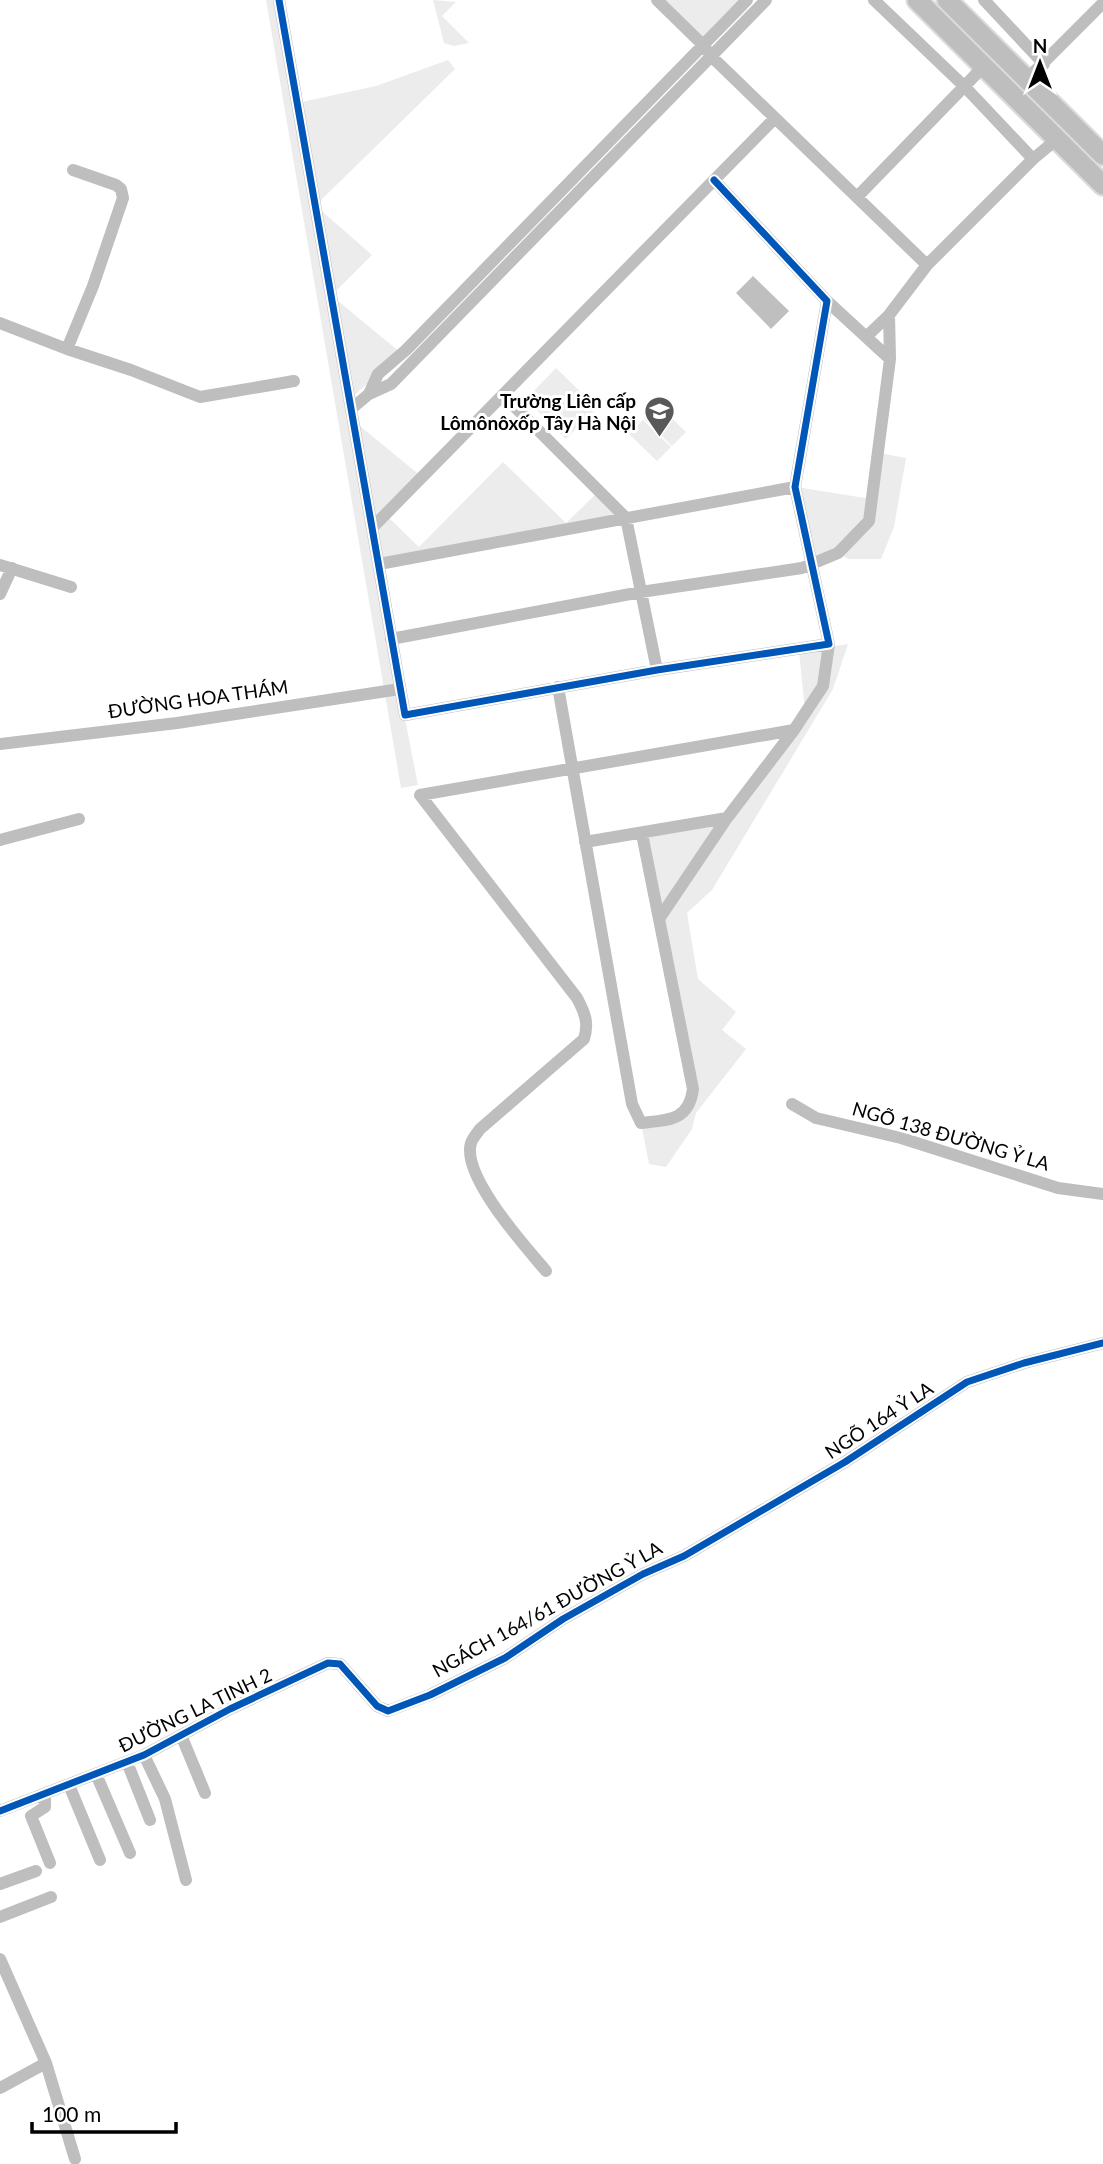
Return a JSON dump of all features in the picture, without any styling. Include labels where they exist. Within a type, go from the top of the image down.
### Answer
[{"type":"main road","points":[[917,0],[1103,185]]},
{"type":"main road","points":[[947,0],[1103,155]]},
{"type":"street","points":[[279,0],[405,715],[657,670],[829,644]]},
{"type":"street","points":[[657,0],[927,265]]},
{"type":"street","points":[[351,409],[369,394],[391,384],[707,51],[747,0]]},
{"type":"street","points":[[707,51],[766,0]]},
{"type":"street","points":[[874,0],[965,87],[1033,159]]},
{"type":"street","points":[[984,0],[1044,64]]},
{"type":"street","points":[[1027,79],[1103,3]]},
{"type":"street","points":[[858,196],[984,66]]},
{"type":"street","points":[[372,528],[775,118]]},
{"type":"street","points":[[866,337],[889,315],[927,265],[1033,159],[1057,139]]},
{"type":"street","points":[[67,349],[93,286],[123,198],[121,189],[116,185],[73,170]]},
{"type":"street","points":[[715,180],[827,300],[891,359]]},
{"type":"street","points":[[659,919],[727,818],[794,730],[823,686],[829,644],[795,486],[827,300]]},
{"type":"street","points":[[391,639],[641,592],[794,569],[813,565],[838,553],[869,521],[891,359],[889,315]]},
{"type":"street","points":[[0,323],[200,397],[294,381]]},
{"type":"street","points":[[503,396],[626,518],[657,670]]},
{"type":"street","points":[[379,564],[795,486]]},
{"type":"street","points":[[794,569],[809,548]]},
{"type":"street","points":[[0,594],[6,567],[71,587]]},
{"type":"street","points":[[558,687],[632,1104],[641,1123],[674,1120],[691,1103],[692,1089],[642,834]]},
{"type":"street","name":"ĐƯỜNG HOA THÁM","points":[[0,744],[177,723],[400,689]]},
{"type":"street","points":[[546,1271],[492,1204],[476,1176],[470,1156],[471,1143],[480,1129],[584,1039],[588,1027],[585,1013],[578,998],[420,795],[794,730]]},
{"type":"street","points":[[0,840],[79,818]]},
{"type":"street","points":[[585,842],[727,818]]},
{"type":"street","name":"NGÕ 138 ĐƯỜNG Ỷ LA","points":[[792,1104],[816,1118],[901,1138],[1058,1188],[1103,1194]]},
{"type":"street","name":"NGÕ 164 Ỷ LA","points":[[684,1556],[845,1462],[967,1382],[1024,1363],[1103,1343]]},
{"type":"street","name":"NGÁCH 164/61 ĐƯỜNG Ỷ LA","points":[[388,1710],[430,1695],[505,1658],[563,1619],[643,1574],[684,1556]]},
{"type":"street","name":"ĐƯỜNG LA TINH 2","points":[[0,1811],[144,1755],[230,1709],[328,1663],[340,1664],[377,1706],[388,1710]]},
{"type":"street","points":[[181,1735],[205,1793]]},
{"type":"street","points":[[144,1755],[165,1799],[186,1880]]},
{"type":"street","points":[[127,1762],[150,1820]]},
{"type":"street","points":[[96,1774],[130,1853]]},
{"type":"street","points":[[69,1785],[100,1860]]},
{"type":"street","points":[[46,1794],[44,1807],[31,1816],[50,1863]]},
{"type":"street","points":[[0,1884],[36,1871]]},
{"type":"street","points":[[0,1917],[51,1897]]},
{"type":"street","points":[[0,1959],[46,2063],[75,2159]]},
{"type":"street","points":[[0,2088],[46,2063]]},
{"type":"shaded area","points":[[266,0],[278,0],[297,103],[376,86],[448,60],[455,69],[316,205],[418,785],[401,788]]},
{"type":"shaded area","points":[[433,0],[456,2],[442,16],[469,43],[454,46],[444,43]]},
{"type":"shaded area","points":[[664,0],[743,0],[703,42]]},
{"type":"shaded area","points":[[316,206],[372,255],[332,295]]},
{"type":"shaded area","points":[[753,276],[789,311],[771,329],[736,293]]},
{"type":"shaded area","points":[[332,296],[401,353],[350,399]]},
{"type":"shaded area","points":[[556,368],[597,408],[566,439],[526,399]]},
{"type":"shaded area","points":[[658,405],[686,432],[672,446],[644,419]]},
{"type":"shaded area","points":[[643,420],[671,447],[657,461],[629,434]]},
{"type":"shaded area","points":[[354,421],[422,477],[373,526]]},
{"type":"shaded area","points":[[879,453],[906,458],[894,527],[881,559],[848,559],[838,553],[870,521]]},
{"type":"shaded area","points":[[503,462],[566,523],[598,492],[624,518],[379,564],[373,528],[386,515],[419,547]]},
{"type":"shaded area","points":[[796,487],[871,499],[868,520],[837,552],[813,564]]},
{"type":"shaded area","points":[[848,644],[833,689],[712,890],[687,913],[698,979],[736,1012],[722,1030],[746,1049],[696,1113],[692,1129],[666,1167],[649,1164],[641,1123],[694,1105],[662,920],[805,711],[799,651]]},
{"type":"shaded area","points":[[727,818],[659,918],[642,834]]},
{"type":"cycle path","points":[[279,0],[405,715],[657,670],[829,644],[795,487],[827,301],[714,180]]},
{"type":"cycle path","points":[[0,1811],[144,1755],[230,1709],[328,1663],[340,1664],[377,1706],[388,1711],[430,1695],[505,1658],[563,1619],[643,1574],[684,1556],[845,1462],[967,1382],[1024,1363],[1103,1343]]},
{"type":"place","name":"Trường Liên cấp Lômônôxốp Tây Hà Nội","points":[[659,439]]}]
